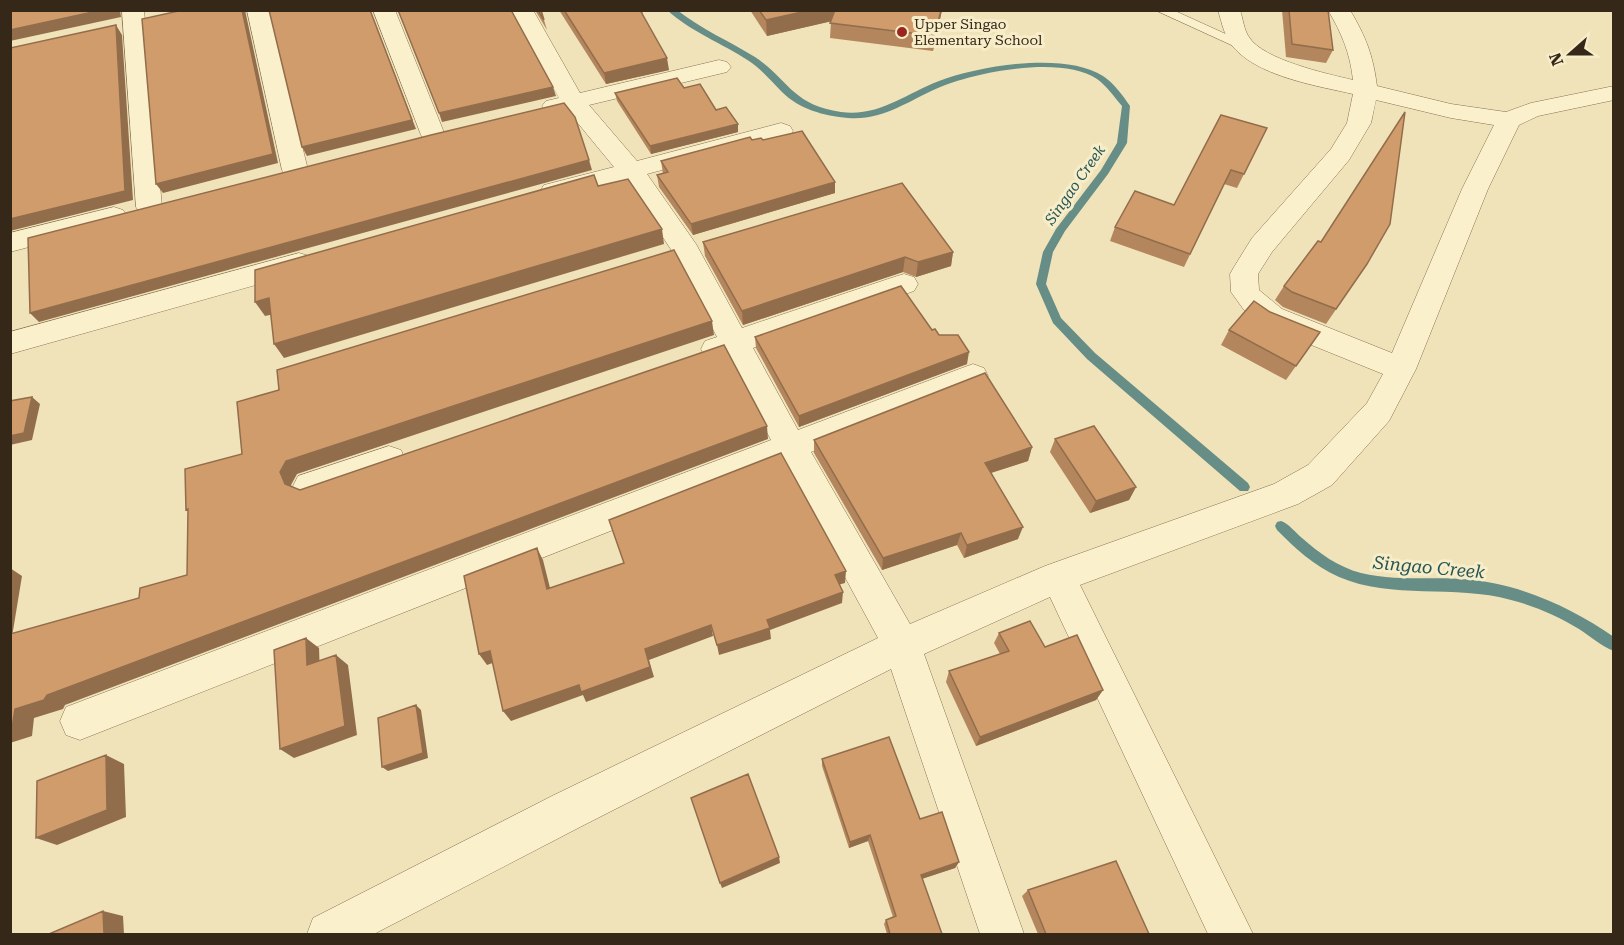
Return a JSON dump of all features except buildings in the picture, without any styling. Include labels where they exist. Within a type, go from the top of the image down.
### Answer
[{"type":"street","points":[[258,10],[295,170]]},
{"type":"street","points":[[384,10],[432,136]]},
{"type":"street","points":[[522,10],[573,102],[631,170],[685,251],[902,645],[1002,934]]},
{"type":"street","points":[[1229,10],[1243,45],[1264,60],[1366,91],[1451,111],[1509,120],[1532,110],[1614,93]]},
{"type":"street","points":[[1339,10],[1355,37],[1362,59],[1366,91],[1359,123],[1340,154],[1262,245],[1244,274],[1245,292],[1254,303],[1272,317],[1401,369]]},
{"type":"street","points":[[10,243],[160,205],[134,20]]},
{"type":"street","points":[[530,112],[719,67]]},
{"type":"street","points":[[329,934],[902,645],[1058,577],[1286,494],[1320,475],[1378,412],[1401,369],[1475,189],[1509,120]]},
{"type":"street","points":[[528,199],[781,131]]},
{"type":"street","points":[[10,343],[321,256]]},
{"type":"street","points":[[692,357],[904,284]]},
{"type":"street","points":[[80,721],[973,376]]},
{"type":"street","points":[[310,486],[411,452]]},
{"type":"street","points":[[1058,577],[1231,934]]},
{"type":"lane","points":[[1161,10],[1243,45]]},
{"type":"waterway","name":"Singao Creek","points":[[671,10],[753,60],[785,90],[804,104],[840,115],[858,116],[880,112],[942,83],[998,68],[1062,66],[1081,70],[1102,79],[1126,106],[1122,143],[1105,172],[1061,229],[1048,252],[1041,284],[1057,320],[1091,356],[1244,487]]},
{"type":"waterway","name":"Singao Creek","points":[[1281,526],[1314,555],[1343,573],[1377,582],[1465,585],[1510,594],[1564,614],[1614,645]]},
{"type":"place","name":"Upper Singao Elementary School","points":[[902,32]]}]
